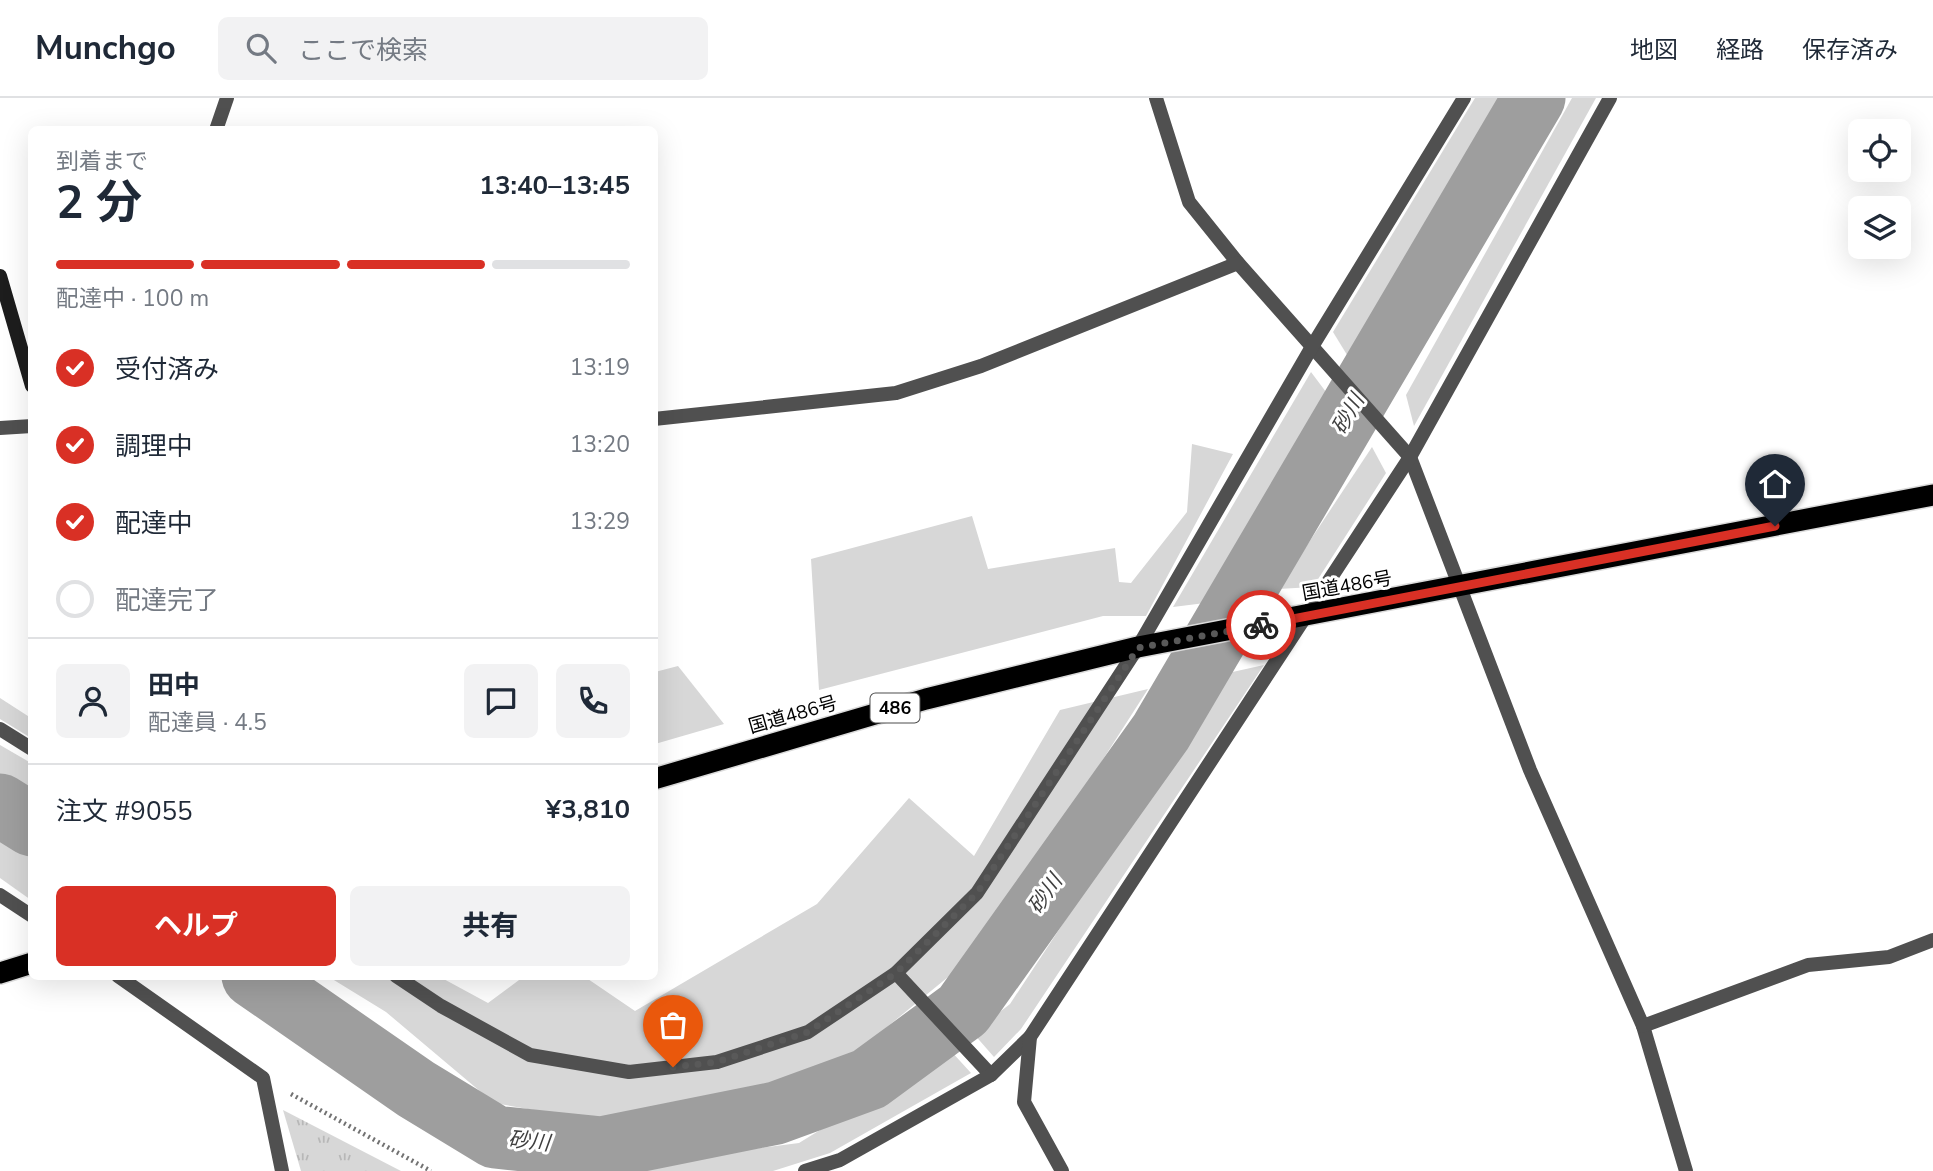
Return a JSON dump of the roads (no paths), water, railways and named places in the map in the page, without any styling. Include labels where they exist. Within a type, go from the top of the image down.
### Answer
[{"type":"highway","name":"国道486号","points":[[658,778],[926,699],[1138,648],[1933,495]]},
{"type":"highway","points":[[0,973],[28,964]]},
{"type":"street","points":[[217,126],[227,98]]},
{"type":"street","points":[[1156,98],[1189,202],[1238,263],[1410,457],[1530,770],[1643,1026],[1686,1171]]},
{"type":"street","points":[[402,980],[440,1006],[530,1055],[629,1072],[717,1062],[808,1032],[896,973],[977,893],[1138,648],[1313,345],[1464,98]]},
{"type":"street","points":[[805,1171],[839,1160],[991,1075],[1030,1037],[1410,457],[1610,98]]},
{"type":"street","points":[[658,419],[895,393],[981,366],[1238,263]]},
{"type":"street","points":[[0,276],[28,372]]},
{"type":"street","points":[[0,428],[28,426]]},
{"type":"street","points":[[0,729],[28,746]]},
{"type":"street","points":[[0,895],[28,913]]},
{"type":"street","points":[[1643,1026],[1808,965],[1889,957],[1933,940]]},
{"type":"street","points":[[896,973],[991,1075]]},
{"type":"street","points":[[124,980],[263,1078],[282,1171]]},
{"type":"street","points":[[1030,1037],[1024,1102],[1062,1171]]},
{"type":"waterway","name":"砂川","points":[[259,980],[416,1089],[495,1137],[602,1148],[776,1113],[869,1079],[963,1010],[1161,732],[1534,98]]},
{"type":"waterway","name":"砂川","points":[[0,805],[28,822]]}]
